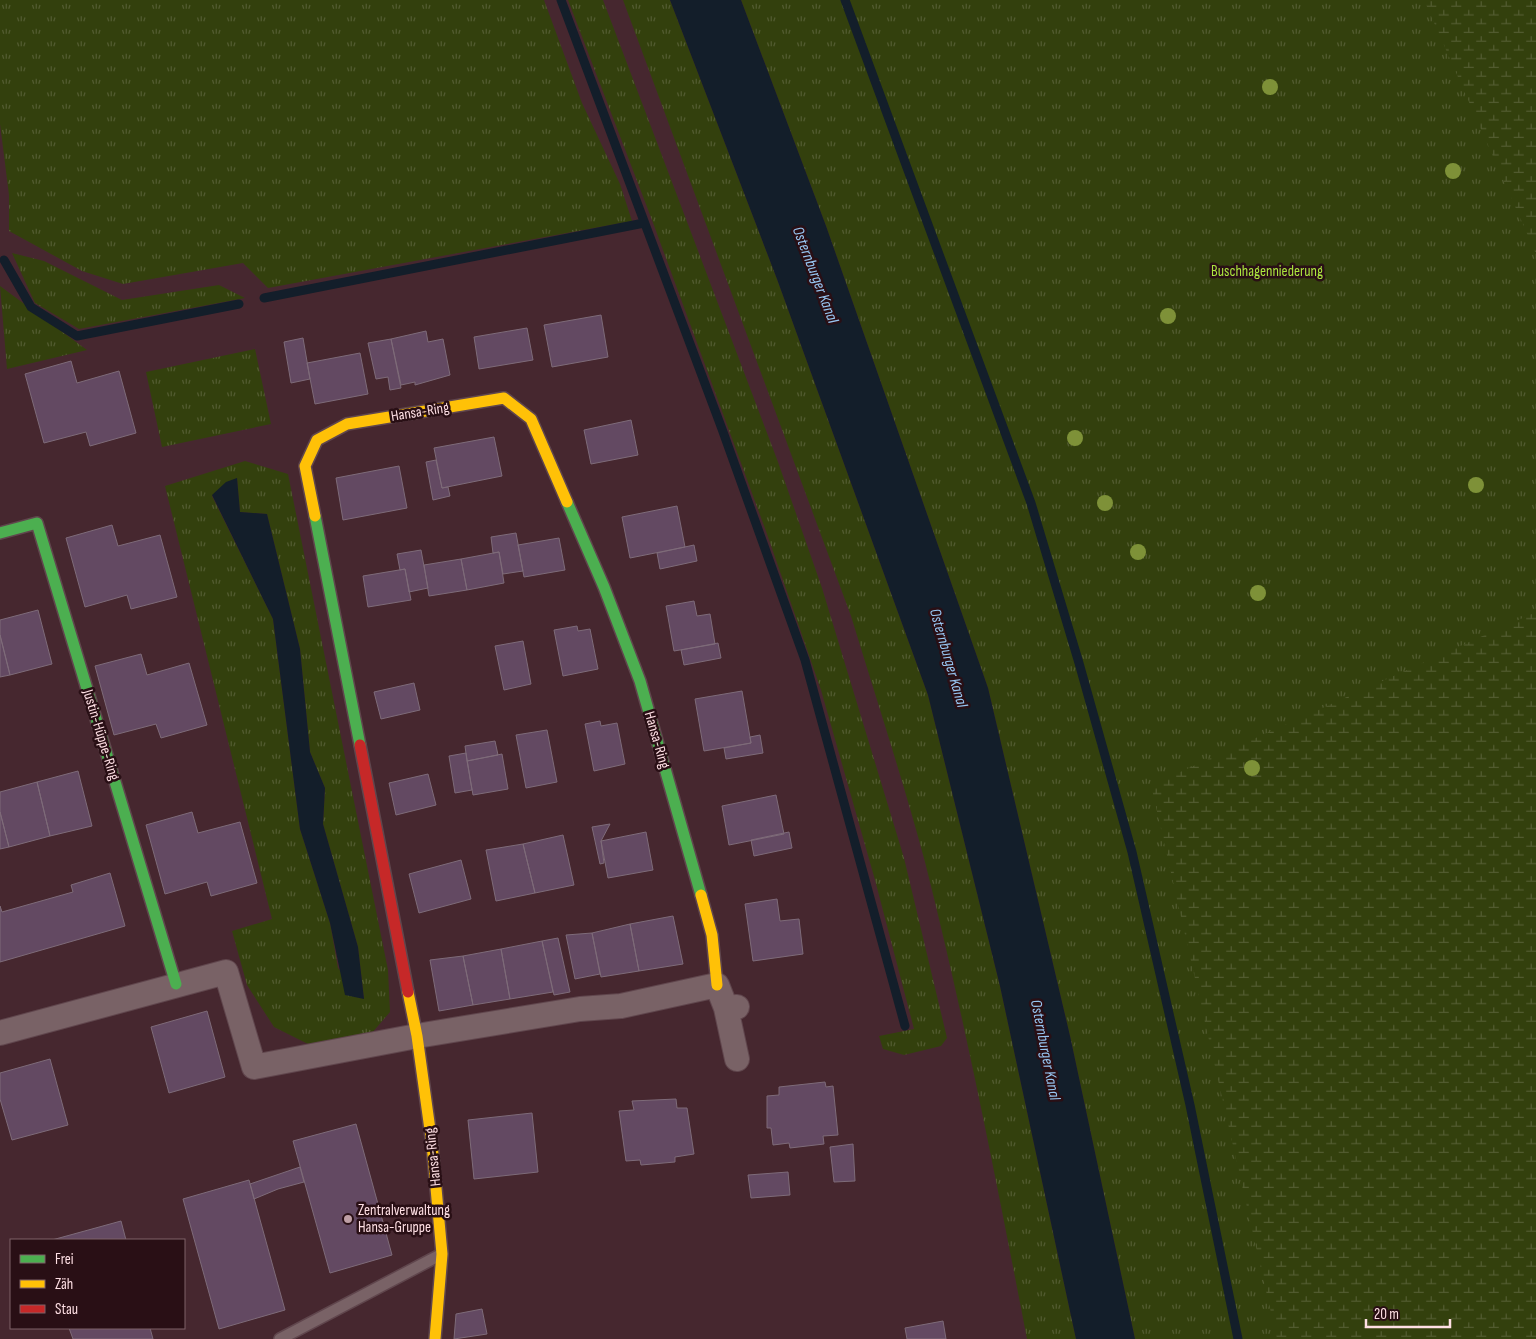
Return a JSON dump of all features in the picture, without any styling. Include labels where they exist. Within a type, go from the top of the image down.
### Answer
[{"type":"street","name":"Hansa-Ring","points":[[435,1339],[442,1254],[432,1144],[417,1036],[305,466],[316,440],[347,424],[504,398],[531,419],[604,587],[640,681],[710,927],[717,985],[732,1008],[737,1059]]},
{"type":"street","name":"Justin-Hüppe-Ring","points":[[0,533],[37,523],[176,984]]},
{"type":"street","points":[[0,1033],[226,972],[254,1067],[417,1036],[580,1009],[621,1006],[717,985]]},
{"type":"lane","points":[[280,1339],[442,1254]]},
{"type":"green space","points":[[0,0],[544,0],[582,103],[620,184],[632,221],[268,288],[243,263],[123,284],[82,271],[9,231],[9,195],[0,124]]},
{"type":"green space","points":[[568,0],[603,0],[778,462],[822,588],[904,858],[947,1038],[941,1046],[904,1055],[883,1049],[879,1036],[914,1029],[875,880],[821,690],[767,534],[652,220]]},
{"type":"green space","points":[[623,0],[670,0],[777,279],[928,695],[1000,986],[1076,1339],[1027,1339],[967,1040],[925,862],[899,770],[851,616]]},
{"type":"green space","name":"Buschhagenniederung","points":[[741,0],[1536,0],[1536,1339],[1135,1339],[1070,1036],[988,688],[826,226]]},
{"type":"green space","points":[[1424,0],[1536,0],[1536,254]]},
{"type":"green space","points":[[12,253],[44,261],[122,300],[219,285],[245,298],[79,329],[35,303]]},
{"type":"green space","points":[[0,286],[87,350],[7,369]]},
{"type":"green space","points":[[255,349],[271,424],[162,447],[146,372]]},
{"type":"green space","points":[[245,461],[288,474],[388,970],[390,1012],[371,1034],[312,1046],[274,1027],[247,985],[232,931],[272,919],[165,486]],"holes":[[[237,478],[240,512],[267,514],[300,649],[310,752],[325,788],[323,824],[358,947],[364,999],[338,968],[330,923],[300,829],[273,619],[212,496]]]},
{"type":"green space","points":[[1536,612],[1536,1339],[1277,1339],[1151,785]]},
{"type":"water","name":"Osternburger Kanal","points":[[670,0],[741,0],[826,226],[988,688],[1070,1036],[1135,1339],[1076,1339],[1000,986],[928,695],[777,279]]},
{"type":"water","points":[[237,478],[240,512],[267,514],[300,649],[310,752],[325,788],[323,824],[358,947],[364,999],[345,995],[330,923],[300,829],[273,619],[212,495],[226,482]]},
{"type":"building","points":[[601,315],[608,357],[552,367],[544,325]]},
{"type":"building","points":[[527,328],[533,360],[479,369],[474,337]]},
{"type":"building","points":[[426,331],[428,342],[443,339],[450,375],[415,385],[415,382],[401,385],[391,339]]},
{"type":"building","points":[[303,338],[310,379],[291,383],[284,342]]},
{"type":"building","points":[[391,339],[401,388],[390,390],[388,377],[376,379],[368,343]]},
{"type":"building","points":[[360,353],[368,394],[315,404],[307,363]]},
{"type":"building","points":[[71,361],[77,383],[119,371],[136,433],[90,446],[86,432],[44,443],[25,374]]},
{"type":"building","points":[[631,420],[638,455],[591,464],[584,430]]},
{"type":"building","points":[[494,437],[502,476],[442,488],[434,448]]},
{"type":"building","points":[[436,460],[442,488],[448,487],[450,496],[433,500],[426,462]]},
{"type":"building","points":[[399,466],[407,508],[343,520],[336,478]]},
{"type":"building","points":[[677,506],[685,547],[630,558],[622,517]]},
{"type":"building","points":[[112,525],[118,546],[160,535],[177,597],[131,609],[127,595],[85,607],[66,538]]},
{"type":"building","points":[[516,533],[523,571],[503,574],[499,552],[493,553],[491,537]]},
{"type":"building","points":[[559,538],[565,570],[524,577],[518,545]]},
{"type":"building","points":[[694,545],[697,561],[660,569],[657,553]]},
{"type":"building","points":[[421,550],[428,588],[409,592],[405,569],[400,570],[397,554]]},
{"type":"building","points":[[499,552],[504,583],[467,590],[461,559]]},
{"type":"building","points":[[461,559],[467,590],[429,596],[424,565]]},
{"type":"building","points":[[405,569],[411,600],[368,607],[363,576]]},
{"type":"building","points":[[694,601],[697,616],[710,614],[715,644],[674,651],[666,606]]},
{"type":"building","points":[[38,610],[52,664],[10,675],[0,635],[0,620]]},
{"type":"building","points":[[577,626],[578,631],[590,629],[598,669],[563,676],[554,630]]},
{"type":"building","points":[[0,635],[10,675],[0,677]]},
{"type":"building","points":[[523,641],[531,684],[504,690],[495,646]]},
{"type":"building","points":[[718,643],[721,658],[684,665],[681,650]]},
{"type":"building","points":[[141,654],[147,675],[189,663],[207,725],[161,738],[156,724],[114,735],[95,666]]},
{"type":"building","points":[[414,683],[420,710],[381,719],[374,692]]},
{"type":"building","points":[[742,691],[751,743],[704,751],[695,699]]},
{"type":"building","points":[[600,721],[601,726],[617,723],[625,764],[594,771],[585,724]]},
{"type":"building","points":[[547,730],[557,782],[526,788],[516,735]]},
{"type":"building","points":[[760,735],[763,753],[726,759],[724,748],[751,743],[750,737]]},
{"type":"building","points":[[495,741],[498,755],[467,761],[465,746]]},
{"type":"building","points":[[466,753],[472,790],[455,793],[449,756]]},
{"type":"building","points":[[502,754],[508,789],[473,795],[467,761]]},
{"type":"building","points":[[78,771],[92,826],[50,836],[37,782]]},
{"type":"building","points":[[428,774],[436,805],[396,815],[389,783]]},
{"type":"building","points":[[37,782],[50,836],[9,847],[0,812],[0,792]]},
{"type":"building","points":[[776,795],[784,834],[729,845],[722,806]]},
{"type":"building","points":[[0,812],[9,847],[0,849]]},
{"type":"building","points":[[192,812],[198,833],[240,822],[257,883],[211,896],[207,882],[165,894],[146,825]]},
{"type":"building","points":[[610,824],[601,841],[604,863],[600,864],[592,827]]},
{"type":"building","points":[[646,832],[653,870],[608,878],[601,841]]},
{"type":"building","points":[[789,832],[792,848],[754,856],[751,840]]},
{"type":"building","points":[[563,835],[574,885],[535,893],[523,844]]},
{"type":"building","points":[[523,844],[535,893],[496,901],[486,850]]},
{"type":"building","points":[[461,860],[471,899],[419,913],[409,874]]},
{"type":"building","points":[[110,873],[125,926],[0,962],[0,906],[2,912],[73,892],[71,885]]},
{"type":"building","points":[[777,899],[780,921],[799,919],[803,954],[753,961],[745,904]]},
{"type":"building","points":[[673,916],[683,964],[639,971],[630,924]]},
{"type":"building","points":[[630,924],[639,971],[601,977],[592,933]]},
{"type":"building","points":[[592,933],[600,974],[575,979],[566,935]]},
{"type":"building","points":[[558,938],[570,992],[554,995],[542,941]]},
{"type":"building","points":[[542,941],[553,992],[510,999],[501,949]]},
{"type":"building","points":[[501,949],[510,999],[473,1005],[463,956]]},
{"type":"building","points":[[463,956],[473,1005],[439,1011],[430,960]]},
{"type":"building","points":[[207,1011],[225,1077],[169,1093],[151,1027]]},
{"type":"building","points":[[50,1059],[68,1125],[12,1140],[0,1099],[0,1073]]},
{"type":"building","points":[[825,1082],[826,1087],[833,1086],[838,1135],[823,1136],[824,1144],[790,1148],[789,1143],[773,1145],[771,1128],[767,1128],[767,1096],[779,1095],[779,1087]]},
{"type":"building","points":[[676,1099],[677,1108],[687,1108],[694,1154],[675,1157],[675,1162],[641,1165],[640,1160],[626,1161],[619,1111],[634,1110],[632,1101]]},
{"type":"building","points":[[532,1113],[538,1172],[474,1179],[468,1120]]},
{"type":"building","name":"Zentralverwaltung Hansa-Gruppe","points":[[356,1124],[392,1255],[330,1273],[293,1141]]},
{"type":"building","points":[[853,1144],[855,1181],[834,1182],[830,1147]]},
{"type":"building","points":[[300,1167],[304,1182],[278,1189],[254,1199],[250,1184]]},
{"type":"building","points":[[788,1172],[790,1195],[751,1198],[748,1175]]},
{"type":"building","points":[[249,1180],[285,1310],[219,1329],[183,1199]]},
{"type":"building","points":[[121,1221],[126,1239],[56,1239]]},
{"type":"building","points":[[482,1309],[487,1334],[454,1339],[456,1314]]},
{"type":"building","points":[[943,1321],[946,1339],[907,1339],[905,1328]]},
{"type":"building","points":[[69,1329],[150,1329],[153,1339],[73,1339]]},
{"type":"waterway","points":[[561,0],[722,429],[805,660],[905,1026]]},
{"type":"waterway","points":[[845,0],[1031,503],[1079,663],[1132,852],[1190,1105],[1238,1339]]},
{"type":"waterway","points":[[264,298],[644,223]]},
{"type":"waterway","points":[[4,260],[31,307],[77,336],[239,304]]},
{"type":"traffic: fast","points":[[567,502],[604,587],[640,681],[701,895]]},
{"type":"traffic: fast","points":[[315,516],[360,745]]},
{"type":"traffic: fast","points":[[0,533],[37,523],[176,984]]},
{"type":"traffic: slow","points":[[315,516],[305,466],[317,440],[347,424],[504,398],[531,419],[567,502]]},
{"type":"traffic: slow","points":[[701,895],[712,935],[717,985]]},
{"type":"traffic: slow","points":[[408,992],[417,1036],[432,1144],[442,1254],[435,1339]]},
{"type":"traffic: jam","points":[[360,745],[408,992]]},
{"type":"place","name":"Zentralverwaltung Hansa-Gruppe","points":[[348,1219]]}]
